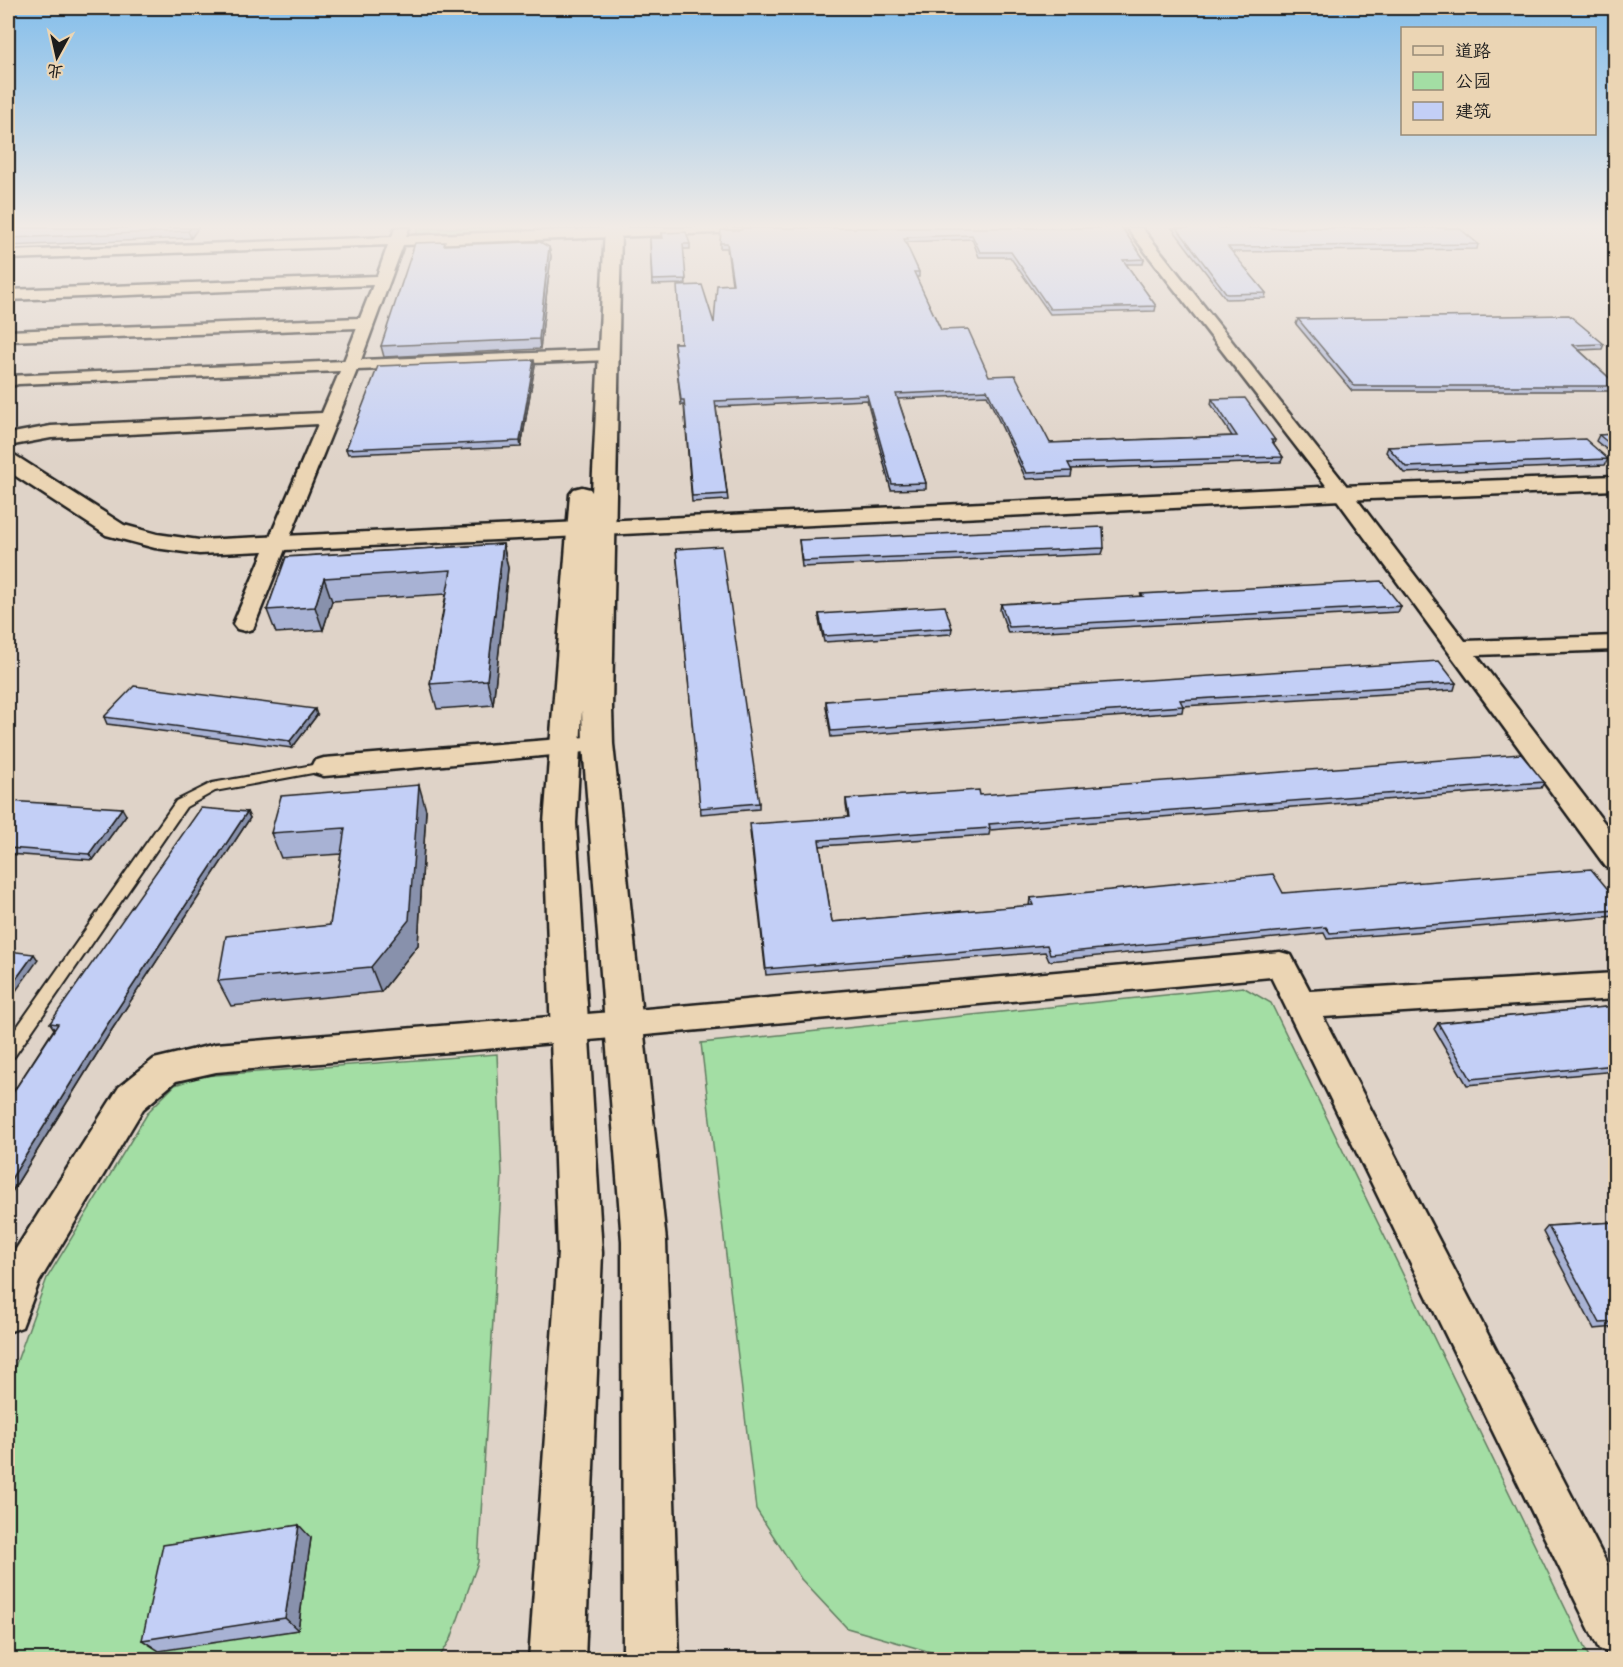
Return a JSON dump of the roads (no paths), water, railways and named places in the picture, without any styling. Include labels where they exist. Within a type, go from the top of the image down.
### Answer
[{"type":"main road","points":[[557,1659],[580,1253],[560,823],[581,746],[597,708],[592,529],[599,355],[599,306]]},
{"type":"main road","points":[[8,461],[116,530],[155,541],[199,547],[1342,493],[1616,483]]},
{"type":"main road","points":[[581,746],[624,1024],[644,1241],[651,1659]]},
{"type":"street","points":[[11,380],[76,306]]},
{"type":"street","points":[[245,624],[373,306]]},
{"type":"street","points":[[1195,306],[1342,493],[1616,860]]},
{"type":"street","points":[[8,336],[367,323]]},
{"type":"street","points":[[11,380],[599,355]]},
{"type":"street","points":[[8,440],[51,432],[330,418]]},
{"type":"street","points":[[1458,648],[1616,643]]},
{"type":"street","points":[[324,767],[581,746]]},
{"type":"street","points":[[8,1313],[23,1273],[131,1098],[166,1069],[216,1058],[570,1029],[1280,964],[1616,1632]]},
{"type":"street","points":[[1301,1005],[1616,986]]},
{"type":"lane","points":[[8,1052],[181,804],[212,788],[324,767]]}]
